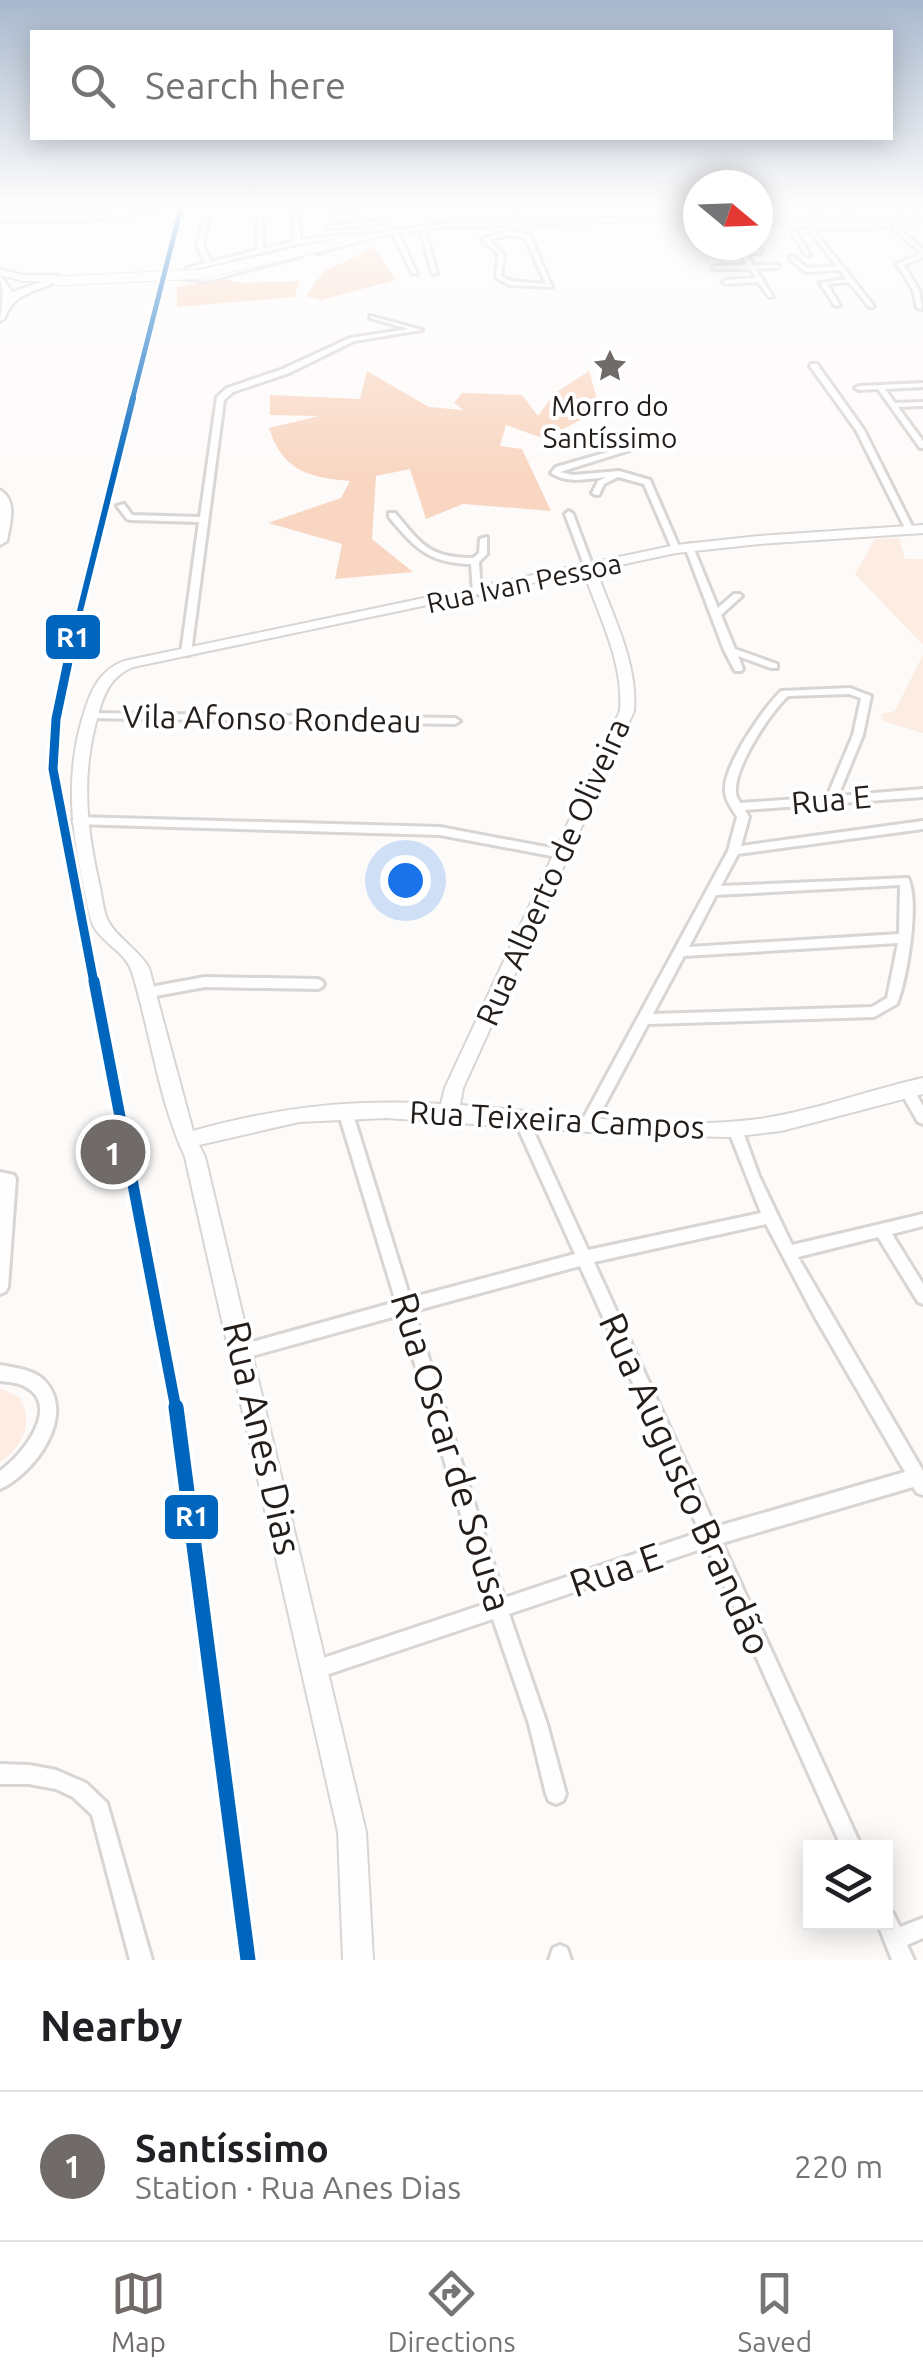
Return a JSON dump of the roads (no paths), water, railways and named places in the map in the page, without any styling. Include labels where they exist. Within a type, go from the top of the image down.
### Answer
[{"type":"main road","points":[[6,295],[8,301]]},
{"type":"main road","points":[[0,318],[15,295]]},
{"type":"main road","points":[[0,494],[6,510],[0,540]]},
{"type":"street","points":[[830,295],[837,306]]},
{"type":"street","points":[[863,295],[871,306]]},
{"type":"street","points":[[917,295],[920,308]]},
{"type":"street","points":[[186,653],[219,404],[230,390],[286,371],[352,339],[419,330],[372,317]]},
{"type":"street","points":[[814,366],[860,430],[917,530]]},
{"type":"street","points":[[859,388],[923,385]]},
{"type":"street","points":[[880,387],[923,446]]},
{"type":"street","points":[[894,405],[923,404]]},
{"type":"street","points":[[652,442],[556,473],[573,479],[621,472],[651,486],[716,615],[738,668]]},
{"type":"street","points":[[596,493],[601,483],[621,472]]},
{"type":"street","points":[[121,506],[130,516],[202,520]]},
{"type":"street","points":[[569,514],[590,570]]},
{"type":"street","points":[[392,516],[430,556],[443,561],[475,560],[483,554],[484,539]]},
{"type":"street","name":"Rua Ivan Pessoa","points":[[129,664],[682,548],[917,530]]},
{"type":"street","points":[[475,560],[478,593]]},
{"type":"street","name":"Rua Alberto de Oliveira","points":[[448,1114],[454,1088],[630,698],[626,670],[590,570]]},
{"type":"street","points":[[716,615],[737,596]]},
{"type":"street","points":[[729,650],[774,666]]},
{"type":"street","name":"Rua Anes Dias","points":[[129,664],[116,668],[104,679],[90,716],[76,762],[78,821],[100,922],[110,936],[132,951],[145,993],[178,1120],[188,1140],[242,1352],[352,1832],[358,1960]]},
{"type":"street","points":[[588,1122],[734,851],[742,829],[738,807],[730,796],[732,780],[768,712],[786,693],[858,692],[866,696],[858,735],[831,799]]},
{"type":"street","name":"Vila Afonso Rondeau","points":[[90,716],[455,721]]},
{"type":"street","name":"Rua E","points":[[738,807],[923,793]]},
{"type":"street","points":[[78,821],[440,831],[562,854]]},
{"type":"street","points":[[734,851],[923,825]]},
{"type":"street","points":[[643,1019],[874,1012],[892,1002],[905,938],[907,888],[899,879],[713,890]]},
{"type":"street","points":[[679,952],[905,938]]},
{"type":"street","points":[[145,993],[205,982],[318,984]]},
{"type":"street","points":[[914,1088],[923,1118]]},
{"type":"street","name":"Rua Teixeira Campos","points":[[188,1140],[286,1118],[345,1110],[674,1130],[734,1129],[797,1121],[914,1088]]},
{"type":"street","name":"Rua Oscar de Sousa","points":[[345,1110],[499,1611],[538,1724],[556,1794]]},
{"type":"street","name":"Rua Augusto Brandão","points":[[521,1119],[848,1840]]},
{"type":"street","points":[[734,1129],[770,1217],[828,1327],[920,1482]]},
{"type":"street","points":[[0,1287],[4,1179]]},
{"type":"street","points":[[242,1352],[583,1258],[770,1217]]},
{"type":"street","points":[[789,1252],[923,1220]]},
{"type":"street","points":[[881,1230],[923,1297]]},
{"type":"street","points":[[0,1372],[16,1373],[31,1380],[42,1392],[48,1407],[48,1425],[29,1460],[0,1481]]},
{"type":"street","name":"Rua E","points":[[317,1669],[709,1538],[920,1482]]},
{"type":"street","points":[[0,1774],[69,1782],[86,1792],[100,1810],[141,1960]]},
{"type":"street","points":[[894,1940],[923,1928]]},
{"type":"place","name":"Morro do Santíssimo","points":[[610,366]]},
{"type":"place","name":"Santíssimo","points":[[113,1152]]}]
